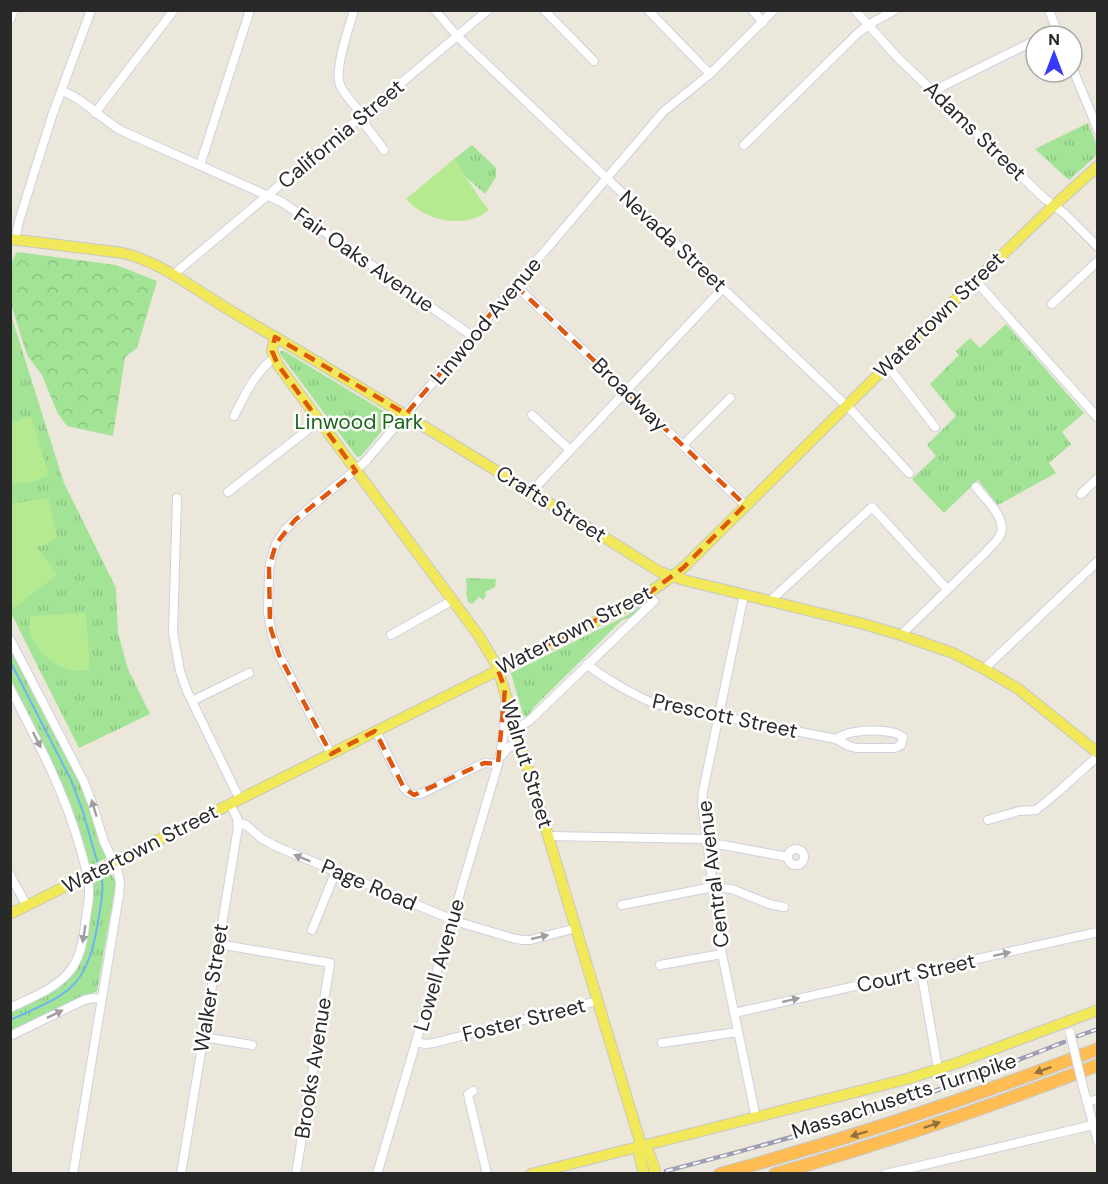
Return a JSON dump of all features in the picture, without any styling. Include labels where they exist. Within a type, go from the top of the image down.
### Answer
[{"type":"highway","name":"Massachusetts Turnpike","points":[[720,1173],[893,1123],[1098,1049]]},
{"type":"highway","name":"Massachusetts Turnpike","points":[[775,1173],[917,1130],[1098,1065]]},
{"type":"main road","name":"Watertown Street","points":[[10,915],[637,601],[672,576],[975,280],[1053,205],[1098,166]]},
{"type":"main road","name":"Crafts Street","points":[[13,239],[123,254],[147,260],[178,276],[275,337],[406,414],[660,572],[901,635],[953,652],[1032,699],[1098,754]]},
{"type":"main road","points":[[274,358],[272,349],[275,337]]},
{"type":"main road","name":"Walnut Street","points":[[274,358],[279,368],[482,640],[498,670],[641,1145],[650,1153],[649,1171]]},
{"type":"main road","points":[[531,1173],[756,1118],[938,1070],[1098,1010]]},
{"type":"street","points":[[10,20],[14,10]]},
{"type":"street","points":[[13,239],[49,124],[91,10]]},
{"type":"street","points":[[95,113],[174,10]]},
{"type":"street","points":[[200,165],[250,10]]},
{"type":"street","points":[[354,10],[338,76],[341,87],[384,150]]},
{"type":"street","name":"Nevada Street","points":[[435,10],[457,36],[846,406],[909,473]]},
{"type":"street","name":"California Street","points":[[178,276],[194,257],[488,10]]},
{"type":"street","points":[[544,10],[594,61]]},
{"type":"street","points":[[648,10],[710,74]]},
{"type":"street","points":[[752,10],[763,22]]},
{"type":"street","name":"Linwood Avenue","points":[[331,754],[274,643],[269,617],[269,567],[274,547],[285,530],[302,514],[356,471],[664,111],[710,74],[774,10]]},
{"type":"street","name":"Adams Street","points":[[855,10],[897,57],[1098,247]]},
{"type":"street","points":[[744,145],[842,48],[869,25],[895,10]]},
{"type":"street","points":[[1049,10],[1054,24]]},
{"type":"street","points":[[934,92],[1024,46]]},
{"type":"street","points":[[1079,84],[1098,130]]},
{"type":"street","name":"Fair Oaks Avenue","points":[[62,91],[74,96],[120,130],[285,204],[472,336]]},
{"type":"street","points":[[1052,304],[1098,261]]},
{"type":"street","points":[[975,280],[1098,418]]},
{"type":"street","name":"Broadway","points":[[515,285],[745,505]]},
{"type":"street","points":[[531,492],[723,288]]},
{"type":"street","points":[[234,416],[259,372],[274,358]]},
{"type":"street","points":[[887,365],[935,427]]},
{"type":"street","points":[[683,445],[730,398]]},
{"type":"street","points":[[532,415],[570,450]]},
{"type":"street","points":[[228,492],[319,422]]},
{"type":"street","points":[[1081,494],[1098,478]]},
{"type":"street","points":[[901,635],[998,538],[1001,532],[997,513],[976,488]]},
{"type":"street","points":[[177,498],[173,638],[181,676],[235,802],[238,823]]},
{"type":"street","points":[[770,601],[872,507],[947,589]]},
{"type":"street","points":[[984,669],[1098,561]]},
{"type":"street","name":"Central Avenue","points":[[744,595],[702,804],[722,954],[756,1118]]},
{"type":"street","points":[[391,635],[453,600]]},
{"type":"street","points":[[516,728],[529,721],[654,601]]},
{"type":"street","points":[[10,639],[84,782],[104,842],[119,875],[120,889],[73,1173]]},
{"type":"street","name":"Prescott Street","points":[[587,664],[648,701],[836,739],[849,746],[895,748],[903,742],[903,737],[890,732],[854,732],[836,739]]},
{"type":"street","points":[[192,701],[249,672]]},
{"type":"street","points":[[10,688],[61,790],[71,817],[89,892],[80,953],[75,963],[57,984],[10,1008]]},
{"type":"street","name":"Lowell Avenue","points":[[377,1173],[499,760],[505,730],[505,689]]},
{"type":"street","points":[[376,731],[406,792],[412,795],[423,793],[484,763],[499,760],[509,747],[520,742]]},
{"type":"street","points":[[988,820],[1019,811],[1036,810],[1098,754]]},
{"type":"street","name":"Page Road","points":[[238,823],[246,825],[270,844],[453,920],[522,940],[538,939],[576,927]]},
{"type":"street","name":"Walker Street","points":[[181,1173],[238,823]]},
{"type":"street","points":[[549,836],[706,840],[788,857]]},
{"type":"street","points":[[312,930],[336,872]]},
{"type":"street","points":[[10,875],[27,906]]},
{"type":"street","points":[[622,905],[713,887],[732,889],[769,904],[784,907]]},
{"type":"street","name":"Court Street","points":[[734,1013],[1098,932]]},
{"type":"street","name":"Brooks Avenue","points":[[218,944],[330,963],[296,1173]]},
{"type":"street","points":[[660,965],[722,954]]},
{"type":"street","points":[[921,971],[938,1070]]},
{"type":"street","points":[[10,1036],[84,1000],[102,999]]},
{"type":"street","name":"Foster Street","points":[[417,1042],[434,1043],[597,1001]]},
{"type":"street","points":[[1066,1021],[1098,1142]]},
{"type":"street","points":[[662,1043],[738,1032]]},
{"type":"street","points":[[203,1037],[252,1044]]},
{"type":"street","points":[[473,1091],[468,1095],[468,1099],[486,1173]]},
{"type":"street","points":[[1087,1102],[1098,1098]]},
{"type":"street","points":[[886,1173],[1093,1125]]},
{"type":"highlighted area","points":[[515,285],[745,505],[683,568],[649,593],[498,670],[505,689],[498,764],[484,763],[414,795],[404,788],[375,731],[331,754],[279,655],[270,626],[269,567],[276,544],[295,520],[356,471],[278,365],[272,351],[275,337],[406,414]]},
{"type":"green space","points":[[1088,123],[1097,145],[1097,155],[1069,180],[1035,149]]},
{"type":"green space","points":[[472,145],[496,168],[496,177],[485,194],[466,177],[454,159]]},
{"type":"green space","points":[[454,159],[489,210],[469,220],[446,220],[435,217],[414,207],[406,199]]},
{"type":"green space","points":[[17,252],[116,265],[157,281],[137,348],[125,357],[113,436],[67,426],[57,412],[42,375],[27,355],[11,304],[11,263]]},
{"type":"green space","points":[[10,312],[64,483],[116,588],[118,633],[128,669],[150,714],[79,748],[11,613]]},
{"type":"green space","points":[[1006,324],[1084,413],[1062,432],[1071,444],[1049,463],[1056,473],[998,505],[978,480],[944,513],[912,479],[936,456],[927,445],[956,416],[930,384],[959,355],[956,351],[970,338],[980,348]]},
{"type":"green space","name":"Linwood Park","points":[[280,351],[284,351],[390,415],[390,421],[361,456],[357,457]]},
{"type":"green space","points":[[31,416],[49,475],[30,483],[11,483],[11,423]]},
{"type":"green space","points":[[48,498],[57,537],[45,545],[36,547],[58,574],[14,608],[10,604],[11,504]]},
{"type":"green space","points":[[466,578],[496,579],[495,587],[485,592],[486,596],[483,600],[479,597],[472,604],[468,602]]},
{"type":"green space","points":[[649,600],[632,617],[622,620],[534,707],[527,717],[523,715],[511,673],[628,615]]},
{"type":"green space","points":[[86,613],[90,670],[75,671],[59,666],[44,655],[33,641],[29,625],[31,616]]},
{"type":"green space","points":[[10,642],[84,782],[110,856],[86,868],[85,853],[70,802],[11,679]]},
{"type":"green space","points":[[111,874],[116,882],[97,991],[11,1036],[11,1008],[53,986],[77,960],[89,885]]},
{"type":"waterway","points":[[10,661],[71,780],[97,861]]},
{"type":"waterway","points":[[10,1020],[55,998],[76,983],[89,959],[94,940],[102,880]]},
{"type":"railway","points":[[1078,1036],[1098,1029]]},
{"type":"railway","points":[[666,1171],[872,1113],[1064,1042]]}]
